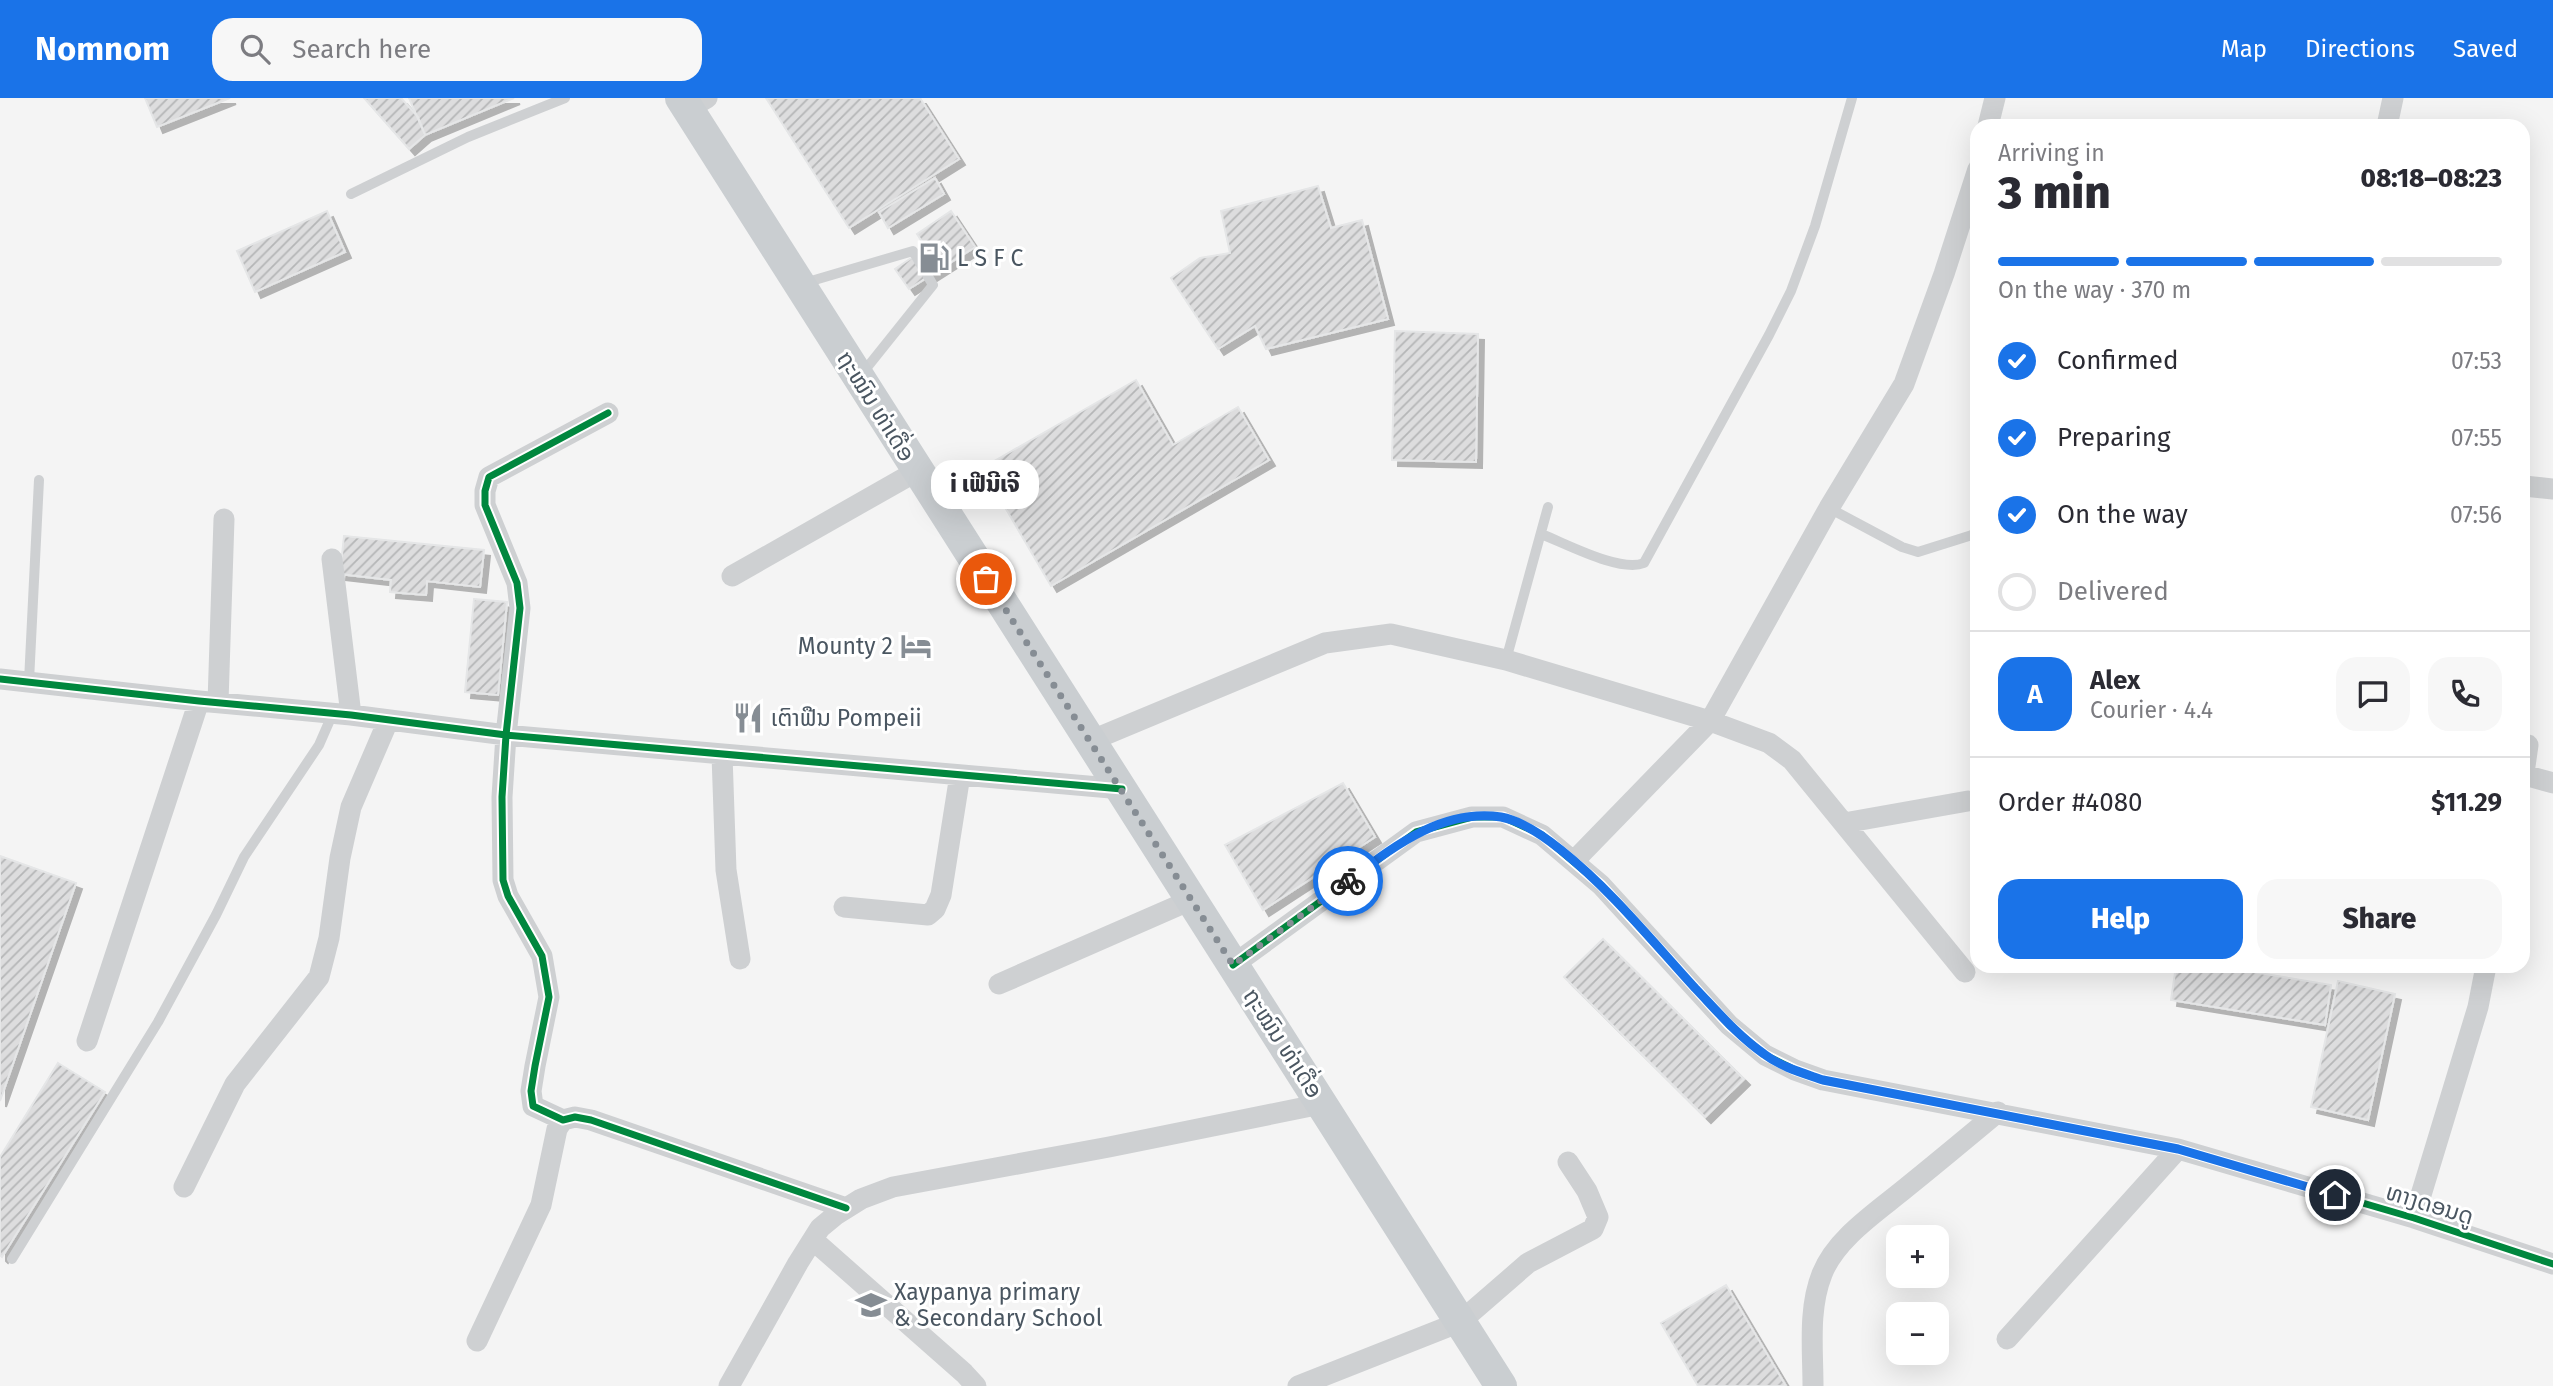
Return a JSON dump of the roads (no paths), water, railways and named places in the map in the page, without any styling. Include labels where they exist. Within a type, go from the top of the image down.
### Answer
[{"type":"main road","name":"ຖະໝົນ ທ່າເດື່ອ","points":[[692,102],[799,284],[1501,1386]]},
{"type":"street","points":[[1990,119],[1995,98]]},
{"type":"street","points":[[2388,119],[2393,98]]},
{"type":"street","points":[[1574,861],[1710,721],[1829,508],[1904,384],[1970,194]]},
{"type":"street","points":[[608,413],[489,477],[485,491],[485,505],[517,583],[520,608],[506,736],[502,807],[503,880],[508,896],[542,956],[549,997],[534,1066],[533,1106],[563,1120],[576,1117],[591,1120],[846,1208]]},
{"type":"street","points":[[732,576],[917,471]]},
{"type":"street","points":[[2530,487],[2553,489]]},
{"type":"street","points":[[88,1041],[209,701],[224,519]]},
{"type":"street","points":[[332,559],[342,714]]},
{"type":"street","points":[[1090,741],[1325,643],[1391,634],[1506,660],[1710,721],[1769,743],[1791,760],[1965,972]]},
{"type":"street","points":[[0,679],[342,714],[506,736],[1122,789]]},
{"type":"street","points":[[184,1187],[235,1084],[319,977],[329,938],[340,858],[351,807],[388,721]]},
{"type":"street","points":[[722,755],[726,870],[740,959]]},
{"type":"street","points":[[844,907],[928,915],[935,909],[941,895],[960,775]]},
{"type":"street","points":[[2530,776],[2553,783]]},
{"type":"street","points":[[1844,823],[1968,801]]},
{"type":"street","name":"ທາງດອນດູ","points":[[1233,965],[1416,832],[1472,817],[1503,817],[1542,835],[1574,861],[1601,885],[1729,1024],[1766,1055],[1795,1070],[1823,1080],[2178,1149],[2414,1218],[2553,1264]]},
{"type":"street","points":[[999,984],[1191,900]]},
{"type":"street","points":[[2414,1218],[2478,1007],[2485,973]]},
{"type":"street","points":[[729,1386],[820,1228],[861,1199],[893,1187],[1321,1104]]},
{"type":"street","points":[[1813,1386],[1813,1320],[1817,1292],[1822,1273],[1833,1255],[1878,1212],[1998,1112]]},
{"type":"street","points":[[477,1341],[541,1205],[557,1129],[563,1120]]},
{"type":"street","points":[[2007,1339],[2178,1149]]},
{"type":"street","points":[[1298,1386],[1460,1322],[1528,1263],[1593,1229],[1598,1217],[1587,1191],[1568,1162]]},
{"type":"street","points":[[813,1240],[964,1373],[975,1386]]},
{"type":"lane","points":[[351,194],[468,137],[565,98]]},
{"type":"lane","points":[[1541,534],[1614,563],[1636,566],[1644,563],[1791,291],[1815,226],[1852,98]]},
{"type":"lane","points":[[799,284],[913,251],[933,285],[859,379]]},
{"type":"lane","points":[[29,681],[38,480]]},
{"type":"lane","points":[[1506,660],[1548,507]]},
{"type":"lane","points":[[1829,508],[1902,547],[1918,552],[1970,536]]},
{"type":"lane","points":[[12,1259],[158,1022],[244,857],[342,714]]},
{"type":"place","name":"L S F C","points":[[934,258]]},
{"type":"place","name":"i ເຟີນີເຈີ","points":[[986,579]]},
{"type":"place","name":"Mounty 2","points":[[916,646]]},
{"type":"place","name":"ເຕົາຟືນ Pompeii","points":[[748,718]]},
{"type":"place","name":"Xaypanya primary & Secondary School","points":[[871,1305]]}]
